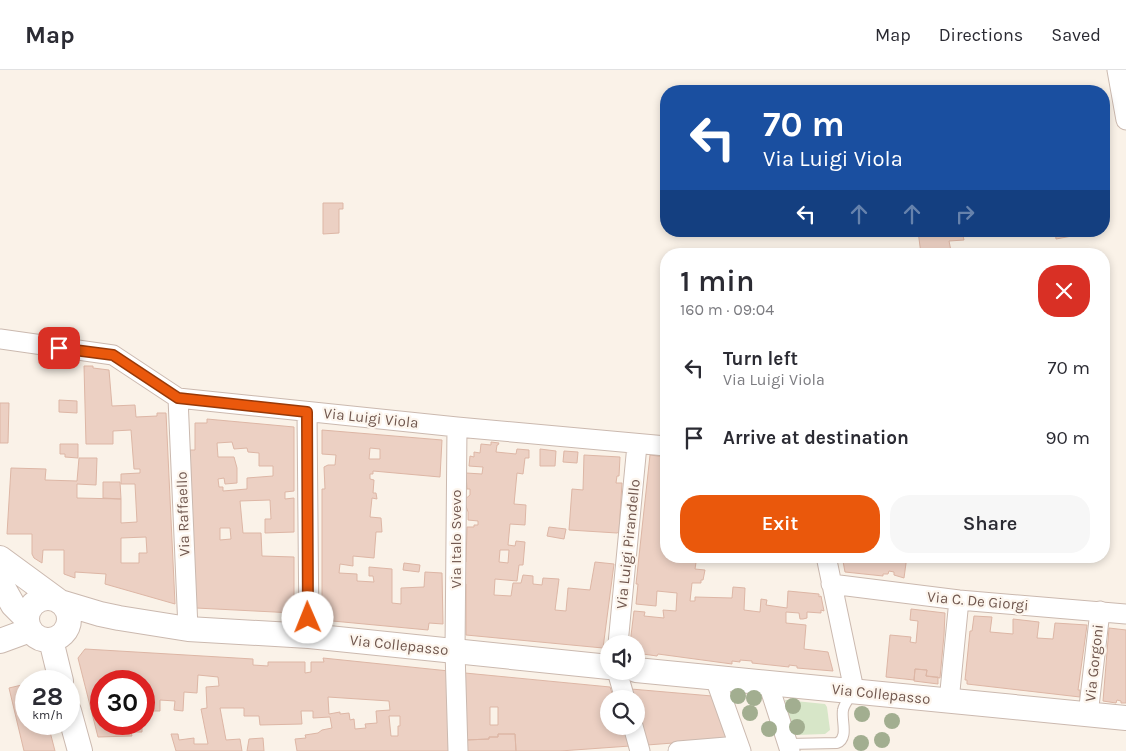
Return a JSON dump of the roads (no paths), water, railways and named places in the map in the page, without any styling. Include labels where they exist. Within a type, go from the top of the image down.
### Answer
[{"type":"street","points":[[1117,70],[1126,120]]},
{"type":"street","name":"Via Luigi Viola","points":[[0,339],[113,355],[178,398],[660,446]]},
{"type":"street","name":"Via Raffaello","points":[[178,398],[188,629]]},
{"type":"street","points":[[307,412],[309,636]]},
{"type":"street","name":"Via Italo Svevo","points":[[457,427],[455,651],[458,751]]},
{"type":"street","name":"Via Luigi Pirandello","points":[[619,635],[637,445]]},
{"type":"street","points":[[0,558],[60,602],[68,613],[44,629]]},
{"type":"street","points":[[827,563],[854,690]]},
{"type":"street","points":[[0,582],[12,605],[44,629]]},
{"type":"street","name":"Via C. De Giorgi","points":[[831,584],[959,600],[1126,614]]},
{"type":"street","points":[[57,670],[44,629],[28,612],[38,600],[46,598],[60,602]]},
{"type":"street","points":[[949,701],[959,600]]},
{"type":"street","name":"Via Collepasso","points":[[60,602],[100,614],[188,629],[309,636],[600,666]]},
{"type":"street","name":"Via Gorgoni","points":[[1088,714],[1100,611]]},
{"type":"street","name":"Via Collepasso","points":[[0,641],[100,614]]},
{"type":"street","name":"Via Collepasso","points":[[645,671],[1126,718]]},
{"type":"street","points":[[678,751],[740,748],[715,678]]},
{"type":"street","points":[[768,683],[789,748]]},
{"type":"street","points":[[76,735],[80,751]]},
{"type":"street","points":[[636,735],[640,751]]},
{"type":"lane","points":[[789,748],[841,742],[844,737],[843,709],[854,690]]}]
